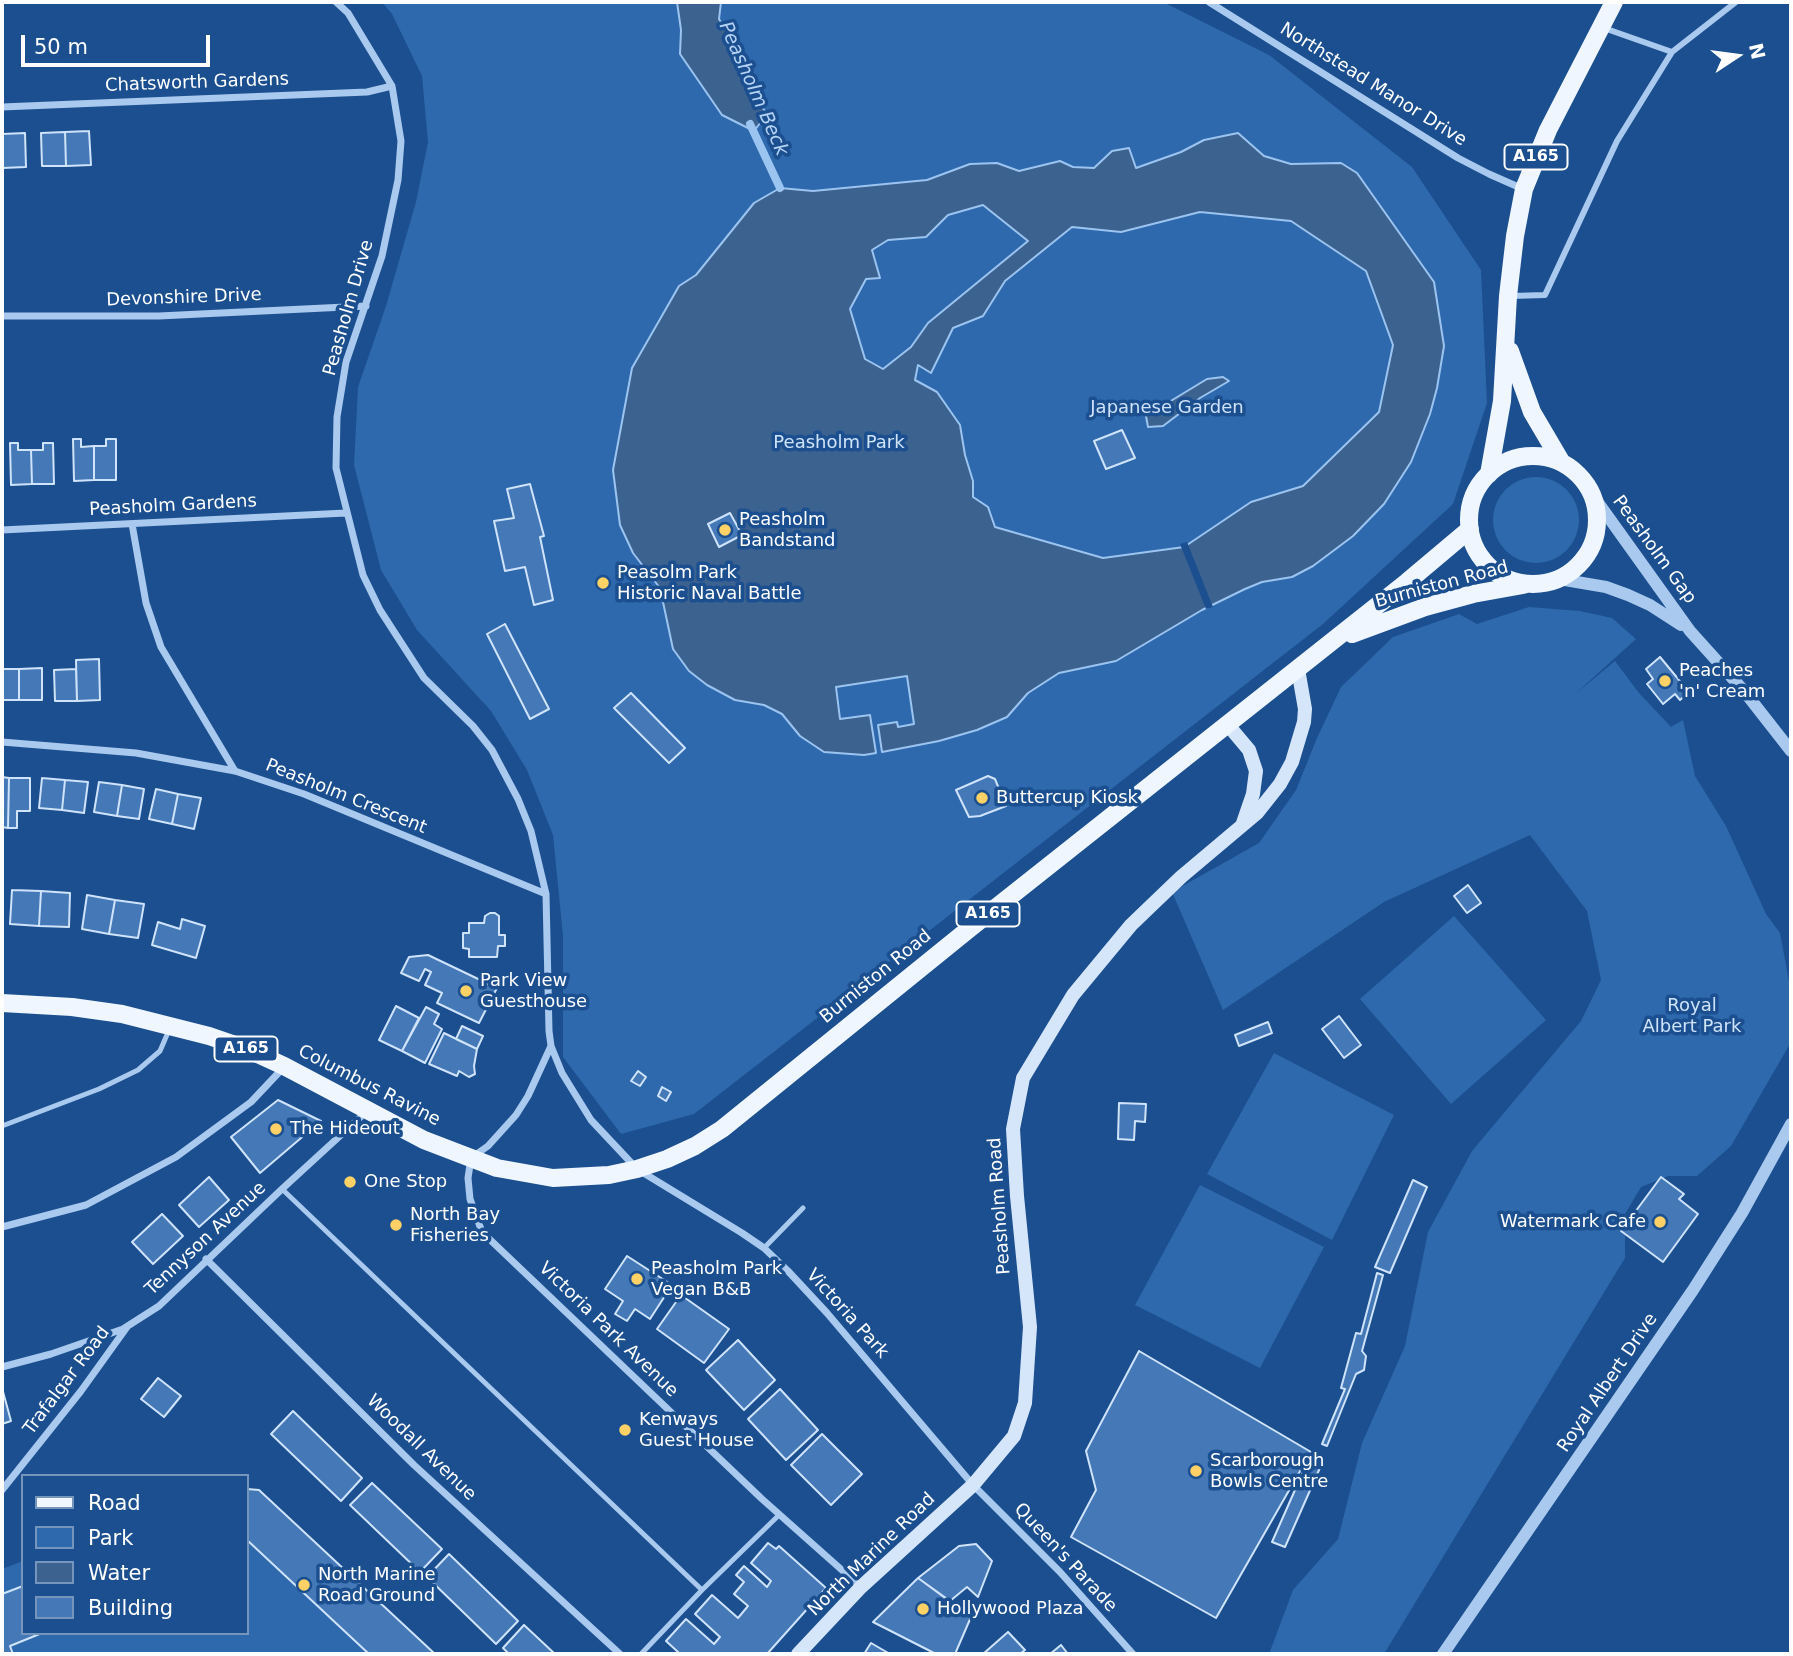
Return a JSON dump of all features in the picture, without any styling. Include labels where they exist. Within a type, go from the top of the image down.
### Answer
[{"type":"main road","name":"A165","points":[[1469,529],[1475,493],[1489,474],[1502,401],[1508,296],[1524,189],[1548,130],[1614,2]]},
{"type":"main road","name":"A165","points":[[1505,327],[1520,385],[1532,412],[1562,463],[1582,480],[1589,490]]},
{"type":"main road","points":[[1489,474],[1499,466],[1524,457],[1550,458],[1562,463]]},
{"type":"main road","points":[[1559,579],[1572,571],[1591,548],[1597,519],[1589,490]]},
{"type":"main road","points":[[1469,529],[1476,549],[1489,566],[1513,581],[1527,584]]},
{"type":"main road","name":"Burniston Road","points":[[471,1158],[525,1174],[553,1178],[590,1177],[637,1169],[686,1150],[722,1129],[969,929],[1331,643],[1469,529]]},
{"type":"main road","name":"A165","points":[[1527,584],[1559,579]]},
{"type":"main road","name":"Burniston Road","points":[[1331,643],[1425,607],[1473,594],[1527,584]]},
{"type":"main road","name":"Peasholm Road","points":[[974,1485],[1014,1436],[1025,1403],[1030,1326],[1013,1129],[1023,1078],[1073,995],[1131,925],[1181,877],[1243,825],[1280,784],[1299,743],[1304,722],[1305,709],[1298,669]]},
{"type":"main road","points":[[1228,725],[1249,750],[1256,771],[1253,794],[1243,825]]},
{"type":"main road","name":"Columbus Ravine","points":[[2,1003],[72,1007],[122,1014],[234,1044],[284,1066],[424,1140],[471,1158]]},
{"type":"main road","name":"North Marine Road","points":[[798,1654],[861,1587],[974,1485]]},
{"type":"street","name":"Peasholm Drive","points":[[336,2],[348,13],[392,86],[401,141],[398,180],[382,256],[346,362],[337,417],[335,468],[346,513],[363,575],[380,610],[424,678],[473,726],[492,750],[531,831],[546,894],[547,1004],[551,1046],[576,1098],[591,1120],[637,1169]]},
{"type":"street","name":"Northstead Manor Drive","points":[[1209,2],[1452,154],[1524,189]]},
{"type":"street","points":[[1508,296],[1545,295],[1617,141],[1672,52],[1736,2]]},
{"type":"street","points":[[1601,27],[1672,52]]},
{"type":"street","name":"Chatsworth Gardens","points":[[2,107],[368,92],[392,86]]},
{"type":"street","name":"Devonshire Drive","points":[[2,316],[159,316],[366,306]]},
{"type":"street","name":"Peasholm Gap","points":[[1589,490],[1690,631],[1744,691],[1791,751]]},
{"type":"street","name":"Peasholm Gardens","points":[[2,530],[346,513]]},
{"type":"street","points":[[132,524],[146,603],[161,647],[235,771]]},
{"type":"street","name":"Peasholm Gap","points":[[1559,579],[1582,582],[1628,595],[1660,611],[1690,631]]},
{"type":"street","name":"Peasholm Crescent","points":[[2,742],[136,753],[235,771],[304,794],[546,894]]},
{"type":"street","points":[[471,1158],[495,1138],[516,1115],[528,1096],[551,1046]]},
{"type":"street","points":[[2,1227],[86,1205],[176,1157],[251,1102],[284,1066]]},
{"type":"street","name":"Tennyson Avenue","points":[[2,1367],[51,1354],[123,1329],[159,1306],[206,1259],[370,1110]]},
{"type":"street","name":"Royal Albert Drive","points":[[1443,1654],[1693,1290],[1742,1213],[1791,1124]]},
{"type":"street","name":"Victoria Park Avenue","points":[[471,1158],[470,1199],[482,1232],[779,1515],[861,1587]]},
{"type":"street","name":"Victoria Park","points":[[637,1169],[764,1248],[827,1314],[974,1485]]},
{"type":"street","name":"Woodall Avenue","points":[[206,1259],[414,1465],[620,1654]]},
{"type":"street","name":"Trafalgar Road","points":[[2,1490],[130,1323]]},
{"type":"street","name":"Queen's Parade","points":[[974,1485],[1060,1572],[1133,1654]]},
{"type":"lane","points":[[2,1126],[99,1089],[138,1070],[160,1051],[171,1025]]},
{"type":"lane","points":[[282,1189],[702,1590]]},
{"type":"lane","points":[[764,1248],[803,1208]]},
{"type":"lane","points":[[641,1654],[779,1515]]},
{"type":"green space","name":"Peasholm Park","points":[[382,2],[1163,2],[1269,55],[1412,167],[1481,270],[1487,403],[1453,504],[1323,624],[694,1114],[621,1134],[563,1057],[563,936],[553,835],[527,770],[491,711],[417,630],[381,570],[354,465],[358,387],[386,306],[416,202],[428,142],[422,76],[392,14]]},
{"type":"green space","points":[[1536,477],[1560,484],[1572,496],[1579,520],[1572,544],[1560,556],[1536,563],[1512,556],[1500,544],[1493,520],[1500,496],[1512,484]]},
{"type":"green space","name":"Royal Albert Park","points":[[1529,607],[1580,611],[1612,618],[1636,639],[1574,695],[1615,661],[1639,693],[1671,727],[1683,720],[1695,776],[1726,826],[1766,914],[1780,933],[1791,992],[1791,1042],[1731,1146],[1697,1176],[1668,1176],[1641,1187],[1625,1214],[1625,1258],[1384,1654],[1269,1654],[1293,1590],[1338,1539],[1362,1443],[1405,1346],[1428,1232],[1472,1151],[1581,1021],[1601,980],[1587,911],[1530,835],[1384,902],[1223,1010],[1172,892],[1259,843],[1296,790],[1341,687],[1393,637],[1459,614],[1477,624]]},
{"type":"green space","points":[[1454,916],[1546,1020],[1451,1104],[1360,999]]},
{"type":"green space","points":[[1274,1053],[1394,1115],[1332,1240],[1207,1174]]},
{"type":"green space","points":[[1200,1185],[1324,1247],[1260,1368],[1135,1305]]},
{"type":"green space","name":"North Marine Road Ground","points":[[248,1489],[259,1490],[435,1654],[2,1654],[2,1569],[21,1562],[21,1635],[248,1635]]},
{"type":"water","points":[[677,2],[721,2],[719,19],[736,48],[743,80],[767,114],[754,131],[722,115],[680,54],[681,30]]},
{"type":"water","points":[[1238,133],[1264,156],[1291,164],[1341,163],[1357,173],[1434,282],[1444,346],[1430,414],[1411,462],[1384,504],[1353,536],[1313,566],[1292,577],[1262,582],[1245,589],[1202,610],[1116,661],[1059,673],[1028,693],[1007,717],[977,730],[939,741],[882,752],[878,725],[897,722],[898,727],[914,724],[907,676],[836,687],[840,719],[870,715],[876,753],[864,755],[824,752],[800,736],[782,714],[764,705],[735,700],[707,685],[689,671],[673,649],[660,588],[633,553],[620,525],[613,470],[632,368],[679,286],[696,275],[754,203],[780,188],[813,191],[927,180],[970,164],[997,163],[1019,171],[1060,161],[1073,167],[1094,168],[1112,151],[1129,148],[1136,168],[1181,152],[1204,140]],"holes":[[[983,205],[1028,241],[928,323],[911,347],[883,369],[865,359],[850,309],[866,279],[880,278],[872,250],[888,240],[926,237],[948,215]],[[1200,212],[1291,221],[1366,271],[1393,345],[1379,412],[1303,486],[1251,502],[1184,547],[1103,558],[995,527],[988,507],[973,497],[973,481],[960,425],[937,392],[915,380],[918,365],[931,373],[953,328],[983,316],[1005,281],[1072,227],[1121,232]]]},
{"type":"water","points":[[1223,377],[1229,381],[1200,398],[1163,426],[1148,427],[1146,416],[1207,379]]},
{"type":"pier","points":[[1187,542],[1213,607],[1206,609],[1180,544]]},
{"type":"building","points":[[89,131],[91,165],[66,166],[65,132]]},
{"type":"building","points":[[65,132],[66,166],[42,166],[41,133]]},
{"type":"building","points":[[25,133],[26,167],[2,168],[2,134]]},
{"type":"building","points":[[1122,430],[1135,458],[1106,469],[1094,441]]},
{"type":"building","points":[[73,439],[81,439],[81,447],[94,446],[94,480],[74,481]]},
{"type":"building","points":[[106,439],[116,439],[116,480],[94,480],[94,446],[106,446]]},
{"type":"building","points":[[10,443],[18,443],[18,450],[31,450],[32,484],[11,485]]},
{"type":"building","points":[[43,443],[53,443],[54,484],[32,484],[31,450],[43,450]]},
{"type":"building","points":[[530,484],[544,536],[540,537],[553,600],[534,605],[525,567],[505,571],[494,521],[514,518],[507,489]]},
{"type":"building","name":"Peasholm Bandstand","points":[[730,513],[742,535],[719,547],[708,524]]},
{"type":"building","points":[[505,624],[549,709],[530,719],[487,634]]},
{"type":"building","name":"Peaches 'n' Cream","points":[[1660,657],[1689,692],[1680,700],[1675,694],[1663,704],[1647,684],[1653,679],[1646,669]]},
{"type":"building","points":[[99,659],[100,700],[77,701],[76,660]]},
{"type":"building","points":[[42,668],[42,700],[19,700],[19,669]]},
{"type":"building","points":[[2,669],[19,669],[19,700],[2,700]]},
{"type":"building","points":[[76,669],[77,701],[55,701],[54,670]]},
{"type":"building","points":[[631,693],[685,748],[669,763],[614,708]]},
{"type":"building","name":"Buttercup Kiosk","points":[[988,776],[995,779],[1006,806],[980,816],[969,817],[956,790]]},
{"type":"building","points":[[2,777],[9,778],[8,828],[2,827]]},
{"type":"building","points":[[9,778],[30,778],[30,811],[17,811],[17,828],[8,828]]},
{"type":"building","points":[[42,778],[65,780],[62,810],[39,808]]},
{"type":"building","points":[[65,780],[88,782],[84,813],[62,810]]},
{"type":"building","points":[[99,782],[122,785],[117,816],[94,812]]},
{"type":"building","points":[[122,785],[144,789],[139,819],[117,816]]},
{"type":"building","points":[[156,789],[178,794],[172,824],[149,819]]},
{"type":"building","points":[[178,794],[201,798],[194,829],[172,824]]},
{"type":"building","points":[[1468,885],[1481,903],[1467,913],[1454,896]]},
{"type":"building","points":[[12,890],[41,891],[39,926],[10,924]]},
{"type":"building","points":[[41,891],[70,893],[69,927],[39,926]]},
{"type":"building","points":[[87,895],[115,900],[109,934],[82,929]]},
{"type":"building","points":[[115,900],[144,904],[138,938],[109,934]]},
{"type":"building","points":[[490,913],[499,916],[499,935],[505,935],[505,946],[498,946],[497,957],[469,957],[469,949],[463,948],[463,933],[469,933],[469,923],[484,923],[485,916]]},
{"type":"building","points":[[182,919],[205,926],[196,958],[152,945],[158,922],[180,929]]},
{"type":"building","name":"Park View Guesthouse","points":[[428,955],[497,988],[479,1023],[437,1003],[442,993],[425,985],[431,972],[425,969],[419,981],[401,973],[409,957]]},
{"type":"building","points":[[396,1006],[419,1018],[402,1051],[379,1040]]},
{"type":"building","points":[[426,1007],[439,1014],[434,1024],[442,1029],[425,1063],[402,1051]]},
{"type":"building","points":[[1339,1016],[1361,1045],[1344,1058],[1322,1029]]},
{"type":"building","points":[[1268,1022],[1272,1033],[1239,1046],[1235,1035]]},
{"type":"building","points":[[462,1026],[483,1036],[477,1049],[456,1039]]},
{"type":"building","points":[[444,1033],[477,1049],[475,1074],[469,1077],[459,1071],[457,1076],[429,1064]]},
{"type":"building","points":[[638,1071],[646,1077],[640,1086],[631,1081]]},
{"type":"building","points":[[662,1087],[671,1092],[666,1101],[658,1096]]},
{"type":"building","name":"The Hideout","points":[[278,1100],[321,1121],[260,1173],[231,1137]]},
{"type":"building","points":[[1119,1103],[1146,1104],[1145,1122],[1135,1121],[1134,1140],[1118,1139]]},
{"type":"building","points":[[209,1177],[229,1200],[199,1227],[179,1205]]},
{"type":"building","name":"Watermark Cafe","points":[[1661,1177],[1684,1194],[1679,1199],[1698,1214],[1663,1262],[1621,1231]]},
{"type":"building","points":[[1413,1180],[1427,1187],[1390,1273],[1375,1267]]},
{"type":"building","points":[[162,1214],[183,1236],[153,1264],[132,1242]]},
{"type":"building","points":[[627,1256],[672,1285],[650,1319],[635,1309],[627,1321],[615,1314],[623,1301],[605,1289]]},
{"type":"building","points":[[1377,1273],[1383,1275],[1362,1351],[1366,1356],[1364,1370],[1356,1374],[1327,1446],[1322,1444],[1345,1389],[1341,1388],[1356,1333],[1361,1334]]},
{"type":"building","points":[[681,1295],[729,1329],[704,1363],[657,1329]]},
{"type":"building","points":[[738,1340],[775,1380],[744,1410],[706,1370]]},
{"type":"building","name":"Scarborough Bowls Centre","points":[[1139,1351],[1311,1452],[1216,1618],[1071,1537],[1096,1490],[1086,1451]]},
{"type":"building","points":[[158,1378],[181,1396],[164,1417],[141,1399]]},
{"type":"building","points":[[2,1388],[11,1421],[2,1424]]},
{"type":"building","points":[[780,1389],[818,1430],[786,1460],[748,1419]]},
{"type":"building","points":[[293,1411],[362,1478],[341,1501],[271,1434]]},
{"type":"building","points":[[822,1434],[862,1474],[831,1505],[791,1465]]},
{"type":"building","points":[[1310,1456],[1323,1461],[1285,1547],[1272,1542]]},
{"type":"building","points":[[372,1483],[442,1549],[420,1572],[350,1505]]},
{"type":"building","points":[[248,1489],[259,1490],[435,1654],[369,1654],[248,1541]]},
{"type":"building","points":[[768,1543],[776,1549],[779,1546],[826,1588],[767,1654],[676,1654],[678,1652],[666,1641],[686,1619],[714,1644],[720,1637],[695,1614],[712,1595],[738,1618],[748,1606],[734,1594],[744,1582],[736,1575],[744,1566],[767,1587],[771,1581],[751,1563]]},
{"type":"building","points":[[976,1544],[992,1561],[978,1597],[967,1587],[950,1601],[918,1578],[959,1546]]},
{"type":"building","points":[[449,1554],[518,1621],[496,1644],[427,1577]]},
{"type":"building","name":"Hollywood Plaza","points":[[918,1578],[971,1617],[955,1654],[936,1654],[873,1622]]},
{"type":"building","points":[[21,1587],[21,1635],[37,1635],[10,1646],[13,1654],[2,1654],[2,1594]]},
{"type":"building","points":[[524,1625],[555,1654],[509,1654],[503,1648]]},
{"type":"building","points":[[1008,1632],[1025,1650],[1020,1654],[983,1654]]},
{"type":"building","points":[[871,1643],[890,1654],[864,1654]]},
{"type":"building","points":[[1061,1645],[1068,1654],[1050,1654]]},
{"type":"waterway","name":"Peasholm Beck","points":[[750,124],[780,188]]},
{"type":"place","name":"Peasholm Bandstand","points":[[725,530]]},
{"type":"place","name":"Peasolm Park Historic Naval Battle","points":[[603,583]]},
{"type":"place","name":"Peaches 'n' Cream","points":[[1665,681]]},
{"type":"place","name":"Buttercup Kiosk","points":[[982,798]]},
{"type":"place","name":"Park View Guesthouse","points":[[466,991]]},
{"type":"place","name":"The Hideout","points":[[276,1129]]},
{"type":"place","name":"One Stop","points":[[350,1182]]},
{"type":"place","name":"Watermark Cafe","points":[[1660,1222]]},
{"type":"place","name":"North Bay Fisheries","points":[[396,1225]]},
{"type":"place","name":"Peasholm Park Vegan B&B","points":[[637,1279]]},
{"type":"place","name":"Kenways Guest House","points":[[625,1430]]},
{"type":"place","name":"Scarborough Bowls Centre","points":[[1196,1471]]},
{"type":"place","name":"North Marine Road Ground","points":[[304,1585]]},
{"type":"place","name":"Hollywood Plaza","points":[[923,1609]]},
{"type":"park label","name":"Japanese Garden","points":[[1167,408]]}]
